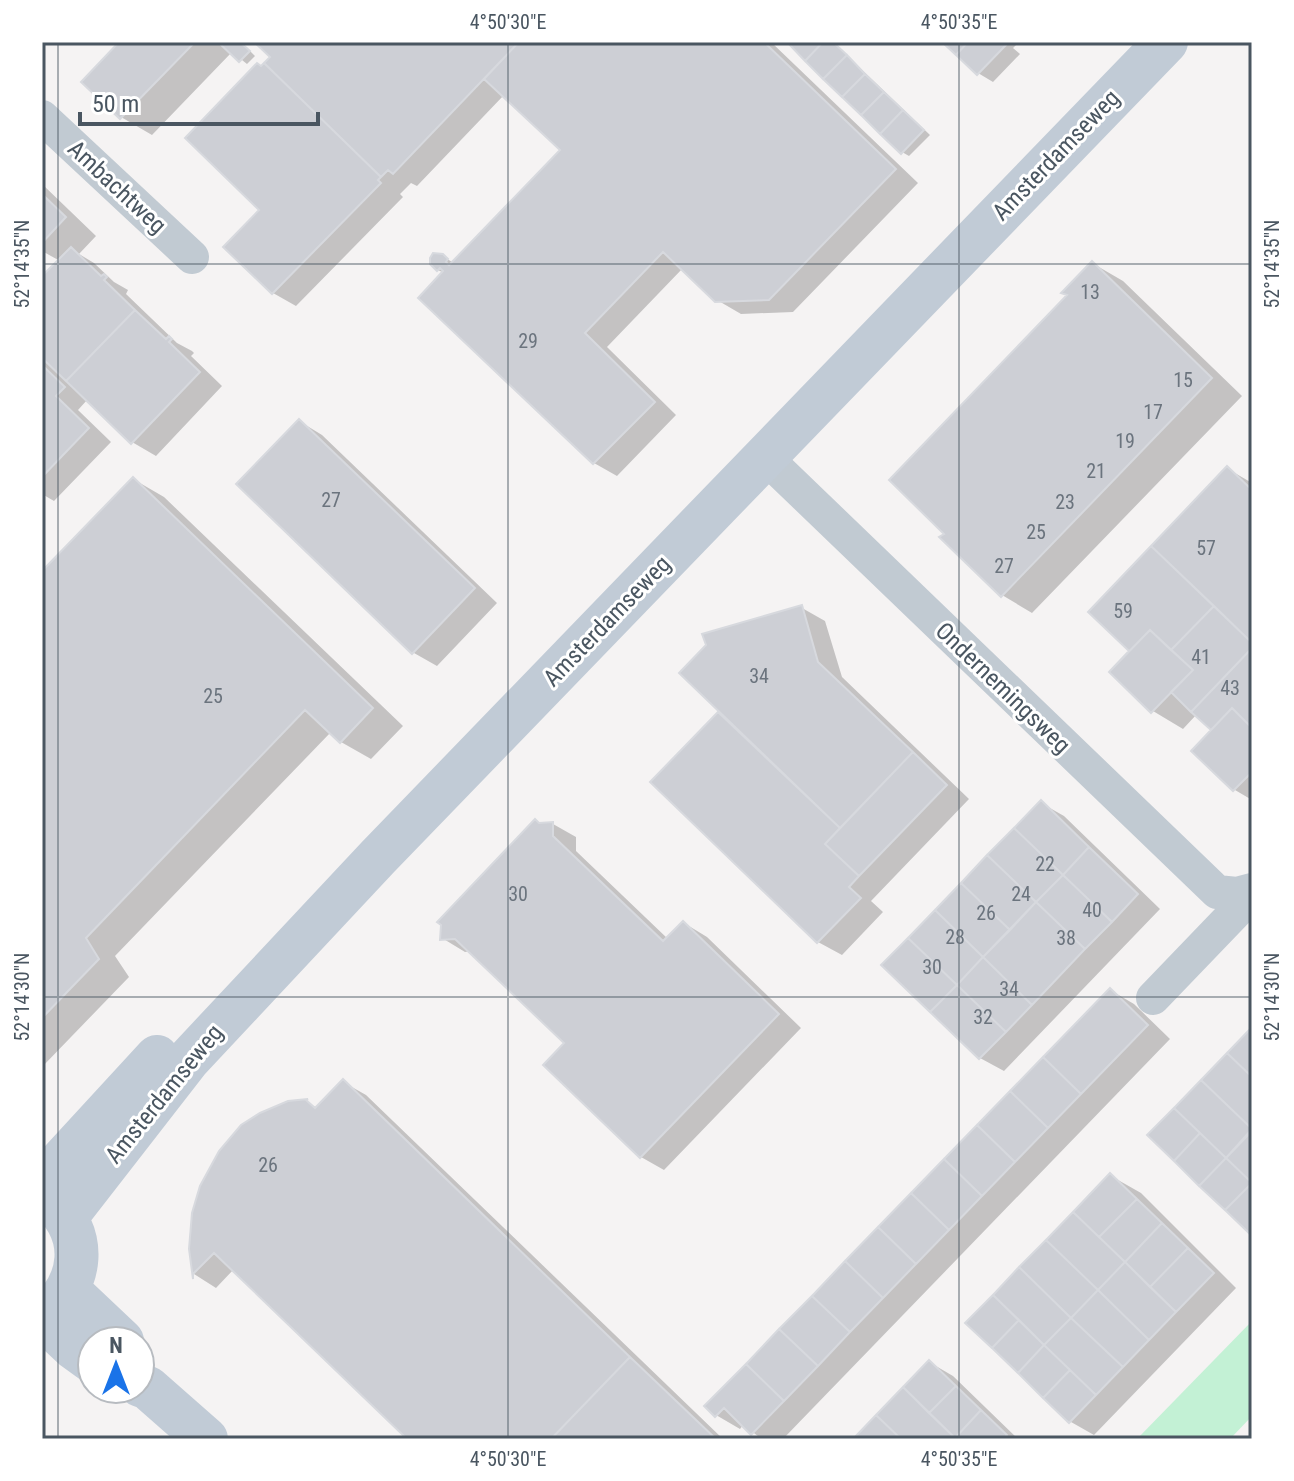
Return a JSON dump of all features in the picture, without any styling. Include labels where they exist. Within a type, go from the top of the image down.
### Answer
[{"type":"street","name":"Amsterdamseweg","points":[[50,1197],[117,1099],[1131,42]]},
{"type":"street","name":"Amsterdamseweg","points":[[50,1197],[188,1060],[378,857],[1166,42]]},
{"type":"street","name":"Ambachtweg","points":[[42,117],[192,257]]},
{"type":"street","name":"Ondernemingsweg","points":[[765,457],[1217,892],[1252,893]]},
{"type":"street","name":"Ondernemingsweg","points":[[1153,998],[1252,893]]},
{"type":"street","points":[[50,1197],[74,1234],[77,1253],[75,1272],[51,1309]]},
{"type":"street","points":[[51,1309],[86,1325]]},
{"type":"street","points":[[51,1309],[76,1349]]},
{"type":"street","points":[[156,1394],[206,1439]]},
{"type":"green space","points":[[1252,1321],[1252,1416],[1230,1439],[1137,1439]]},
{"type":"building","points":[[119,42],[195,42],[120,119],[81,82]]},
{"type":"building","points":[[218,42],[240,42],[250,51],[239,62]]},
{"type":"building","points":[[254,42],[519,42],[393,174],[388,170],[381,177],[264,63],[270,57]]},
{"type":"building","points":[[519,42],[764,42],[896,169],[769,300],[715,302],[663,252],[585,333],[655,402],[593,464],[418,298],[443,271],[440,268],[437,271],[430,264],[433,253],[443,254],[449,265],[560,150],[484,79]]},
{"type":"building","points":[[787,42],[823,42],[805,61]]},
{"type":"building","points":[[823,42],[833,42],[847,55],[823,79],[805,61]]},
{"type":"building","points":[[942,42],[968,42],[956,55]]},
{"type":"building","points":[[968,42],[1003,42],[1006,45],[977,75],[956,55]]},
{"type":"building","points":[[847,55],[865,74],[842,97],[823,79]]},
{"type":"building","points":[[257,63],[261,66],[264,63],[381,177],[378,180],[381,183],[272,294],[223,247],[259,210],[185,138]]},
{"type":"building","points":[[865,74],[884,92],[861,115],[842,97]]},
{"type":"building","points":[[884,92],[903,110],[880,134],[861,115]]},
{"type":"building","points":[[903,110],[924,130],[901,154],[880,134]]},
{"type":"building","points":[[42,194],[66,217],[42,243]]},
{"type":"building","points":[[71,247],[101,276],[104,274],[107,277],[104,280],[135,310],[66,381],[42,358],[42,276]]},
{"type":"building","points":[[1092,261],[1212,378],[1001,597],[939,537],[944,534],[889,480],[1067,295],[1061,293]]},
{"type":"building","points":[[135,310],[166,339],[169,336],[172,339],[169,342],[200,372],[131,444],[66,381]]},
{"type":"building","points":[[42,365],[65,387],[56,396],[89,428],[42,477]]},
{"type":"building","points":[[299,419],[475,588],[412,654],[236,484]]},
{"type":"building","points":[[1227,466],[1252,490],[1252,643],[1151,546]]},
{"type":"building","points":[[133,477],[373,708],[340,743],[305,710],[86,938],[99,959],[42,1018],[42,571]]},
{"type":"building","points":[[1151,546],[1214,606],[1171,650],[1150,630],[1109,672],[1129,651],[1088,612]]},
{"type":"building","points":[[802,605],[818,662],[913,752],[840,828],[679,673],[706,645],[702,634]]},
{"type":"building","points":[[1214,606],[1252,643],[1252,648],[1191,712],[1171,692],[1193,670],[1171,650]]},
{"type":"building","points":[[1150,630],[1193,670],[1151,713],[1109,672]]},
{"type":"building","points":[[1252,648],[1252,728],[1232,708],[1191,751],[1211,730],[1191,712]]},
{"type":"building","points":[[1232,708],[1252,728],[1252,772],[1233,791],[1191,751]]},
{"type":"building","points":[[718,712],[840,828],[825,844],[859,876],[849,887],[861,898],[817,943],[650,782]]},
{"type":"building","points":[[913,752],[947,785],[859,876],[825,844]]},
{"type":"building","points":[[1041,800],[1089,847],[1063,875],[1014,828]]},
{"type":"building","points":[[535,819],[539,823],[553,822],[553,836],[663,941],[683,921],[779,1014],[640,1158],[543,1065],[564,1043],[455,939],[440,940],[441,925],[437,922]]},
{"type":"building","points":[[1014,828],[1063,875],[1036,902],[987,855]]},
{"type":"building","points":[[1089,847],[1138,894],[1112,922],[1063,875]]},
{"type":"building","points":[[987,855],[1036,902],[1010,930],[961,883]]},
{"type":"building","points":[[1063,875],[1112,922],[1085,949],[1036,902]]},
{"type":"building","points":[[961,883],[1010,930],[983,957],[935,910]]},
{"type":"building","points":[[1036,902],[1085,949],[1032,1005],[983,957]]},
{"type":"building","points":[[935,910],[983,957],[957,985],[908,938]]},
{"type":"building","points":[[908,938],[957,985],[930,1012],[881,965]]},
{"type":"building","points":[[983,957],[1032,1005],[1006,1032],[957,985]]},
{"type":"building","points":[[957,985],[1006,1032],[979,1059],[930,1012]]},
{"type":"building","points":[[1110,988],[1148,1025],[1081,1094],[1043,1057]]},
{"type":"building","points":[[1252,1027],[1252,1077],[1227,1053]]},
{"type":"building","points":[[1227,1053],[1252,1077],[1252,1129],[1201,1080]]},
{"type":"building","points":[[1043,1057],[1081,1094],[1048,1128],[1010,1091]]},
{"type":"building","points":[[343,1079],[630,1357],[551,1439],[407,1439],[214,1253],[193,1274],[193,1279],[189,1249],[192,1213],[200,1186],[219,1151],[241,1125],[260,1113],[288,1101],[308,1099],[315,1108]]},
{"type":"building","points":[[1201,1080],[1252,1129],[1226,1158],[1174,1108]]},
{"type":"building","points":[[1010,1091],[1048,1128],[1015,1162],[977,1125]]},
{"type":"building","points":[[1174,1108],[1200,1133],[1174,1161],[1147,1135]]},
{"type":"building","points":[[977,1125],[1015,1162],[982,1196],[944,1159]]},
{"type":"building","points":[[1252,1131],[1252,1183],[1226,1158]]},
{"type":"building","points":[[1200,1133],[1226,1158],[1199,1186],[1174,1161]]},
{"type":"building","points":[[1226,1158],[1252,1183],[1225,1210],[1199,1186]]},
{"type":"building","points":[[944,1159],[982,1196],[949,1230],[911,1193]]},
{"type":"building","points":[[1110,1173],[1137,1199],[1099,1237],[1073,1212]]},
{"type":"building","points":[[1252,1183],[1252,1234],[1251,1235],[1225,1210]]},
{"type":"building","points":[[911,1193],[949,1230],[916,1264],[878,1227]]},
{"type":"building","points":[[1137,1199],[1162,1223],[1125,1262],[1099,1237]]},
{"type":"building","points":[[1073,1212],[1125,1262],[1098,1290],[1046,1240]]},
{"type":"building","points":[[1162,1223],[1188,1248],[1150,1287],[1125,1262]]},
{"type":"building","points":[[878,1227],[916,1264],[883,1298],[845,1261]]},
{"type":"building","points":[[1046,1240],[1098,1290],[1071,1318],[1019,1267]]},
{"type":"building","points":[[1188,1248],[1214,1273],[1176,1312],[1150,1287]]},
{"type":"building","points":[[845,1261],[883,1298],[850,1332],[812,1296]]},
{"type":"building","points":[[1125,1262],[1176,1312],[1149,1340],[1098,1290]]},
{"type":"building","points":[[1019,1267],[1071,1318],[1044,1345],[993,1295]]},
{"type":"building","points":[[1098,1290],[1149,1340],[1123,1367],[1071,1318]]},
{"type":"building","points":[[993,1295],[1019,1320],[992,1348],[965,1323]]},
{"type":"building","points":[[812,1296],[850,1332],[818,1366],[779,1329]]},
{"type":"building","points":[[1071,1318],[1123,1367],[1096,1395],[1044,1345]]},
{"type":"building","points":[[1019,1320],[1044,1345],[1018,1373],[992,1348]]},
{"type":"building","points":[[779,1329],[818,1366],[784,1401],[746,1364]]},
{"type":"building","points":[[1044,1345],[1070,1370],[1043,1398],[1018,1373]]},
{"type":"building","points":[[630,1357],[694,1418],[716,1439],[551,1439]]},
{"type":"building","points":[[929,1360],[956,1386],[929,1413],[903,1387]]},
{"type":"building","points":[[746,1364],[784,1401],[751,1435],[724,1408],[715,1417],[704,1406]]},
{"type":"building","points":[[1070,1370],[1096,1395],[1069,1423],[1043,1398]]},
{"type":"building","points":[[956,1386],[981,1410],[955,1438],[929,1413]]},
{"type":"building","points":[[903,1387],[955,1438],[901,1439],[876,1415]]},
{"type":"building","points":[[981,1410],[1007,1435],[1003,1439],[956,1439],[955,1438]]},
{"type":"building","points":[[876,1415],[901,1439],[853,1439]]}]
